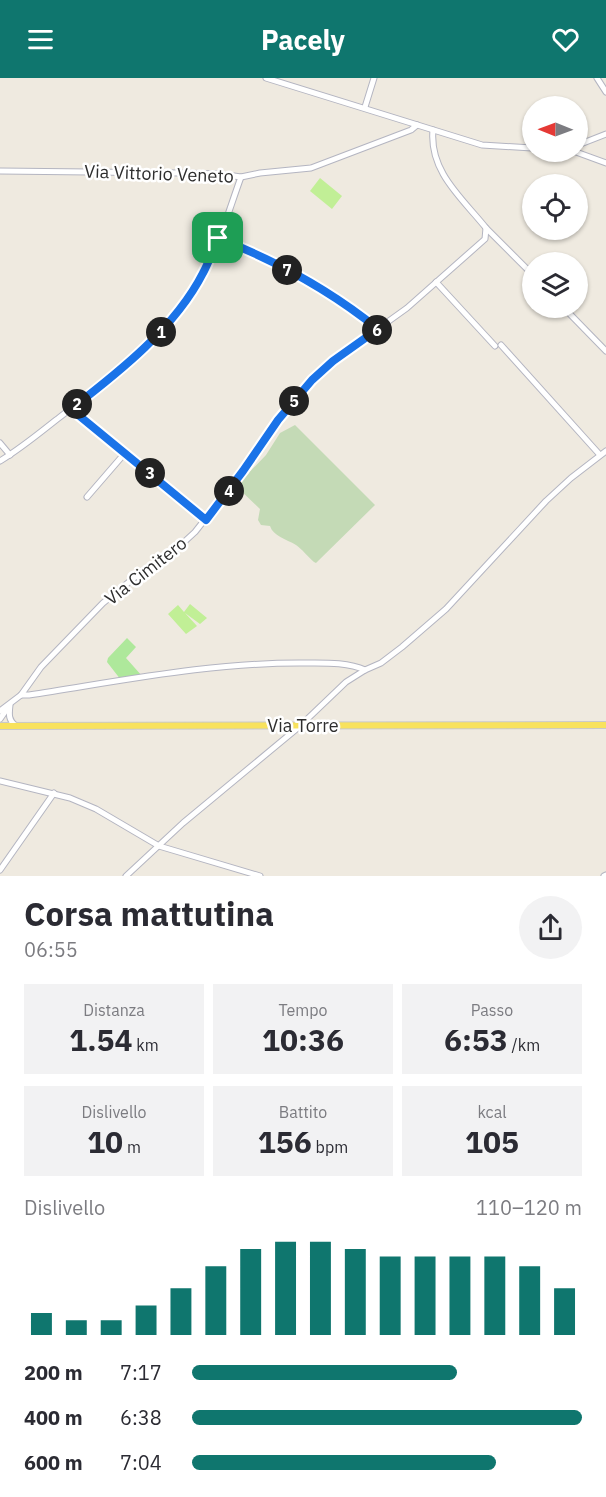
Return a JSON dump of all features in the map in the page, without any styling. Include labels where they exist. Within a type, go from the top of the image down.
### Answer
[{"type":"main road","name":"Via Torre","points":[[0,726],[606,725]]},
{"type":"street","points":[[266,78],[482,145],[522,148]]},
{"type":"street","points":[[365,107],[374,78]]},
{"type":"street","points":[[597,78],[606,92]]},
{"type":"street","points":[[418,125],[434,146]]},
{"type":"street","name":"Via Vittorio Veneto","points":[[0,171],[180,173],[241,177],[311,168],[411,130],[418,125]]},
{"type":"street","points":[[433,130],[438,163],[450,185],[486,228],[522,264]]},
{"type":"street","points":[[588,141],[606,134]]},
{"type":"street","points":[[434,146],[439,137],[449,135]]},
{"type":"street","points":[[588,156],[606,163]]},
{"type":"street","points":[[0,461],[71,409],[166,327],[189,297],[203,273],[241,177]]},
{"type":"street","name":"Via Cimitero","points":[[0,718],[41,668],[103,603],[183,544],[206,520],[278,420],[312,380],[333,361],[407,308],[485,239],[486,228]]},
{"type":"street","points":[[218,238],[262,257],[291,273],[378,329]]},
{"type":"street","points":[[126,876],[227,784],[300,726],[346,682],[381,663],[446,609],[546,501],[604,452],[436,282]]},
{"type":"street","points":[[574,318],[606,351]]},
{"type":"street","points":[[71,409],[206,520]]},
{"type":"street","points":[[0,443],[10,455]]},
{"type":"street","points":[[87,497],[125,453]]},
{"type":"street","points":[[21,695],[245,664],[321,663],[352,666],[365,670]]},
{"type":"street","points":[[10,705],[9,717],[16,726]]},
{"type":"street","name":"Via Cimitero","points":[[0,711],[10,705]]},
{"type":"street","points":[[0,781],[83,802],[159,846],[260,876]]},
{"type":"street","points":[[0,870],[54,793]]},
{"type":"green space","points":[[320,178],[342,196],[332,209],[310,191]]},
{"type":"green space","points":[[295,425],[375,505],[316,563],[296,545],[277,535],[270,526],[261,525],[258,520],[260,509],[236,486],[266,455],[280,433]]},
{"type":"green space","points":[[190,604],[207,618],[200,624],[185,613],[197,626],[186,634],[168,614],[178,605],[184,612]]},
{"type":"green space","points":[[127,638],[136,647],[126,658],[142,676],[121,680],[107,662]]},
{"type":"route","points":[[218,238],[262,257],[291,273],[378,329],[333,361],[312,380],[278,420],[206,520],[71,409],[166,327],[189,297],[203,273],[218,238]]}]
